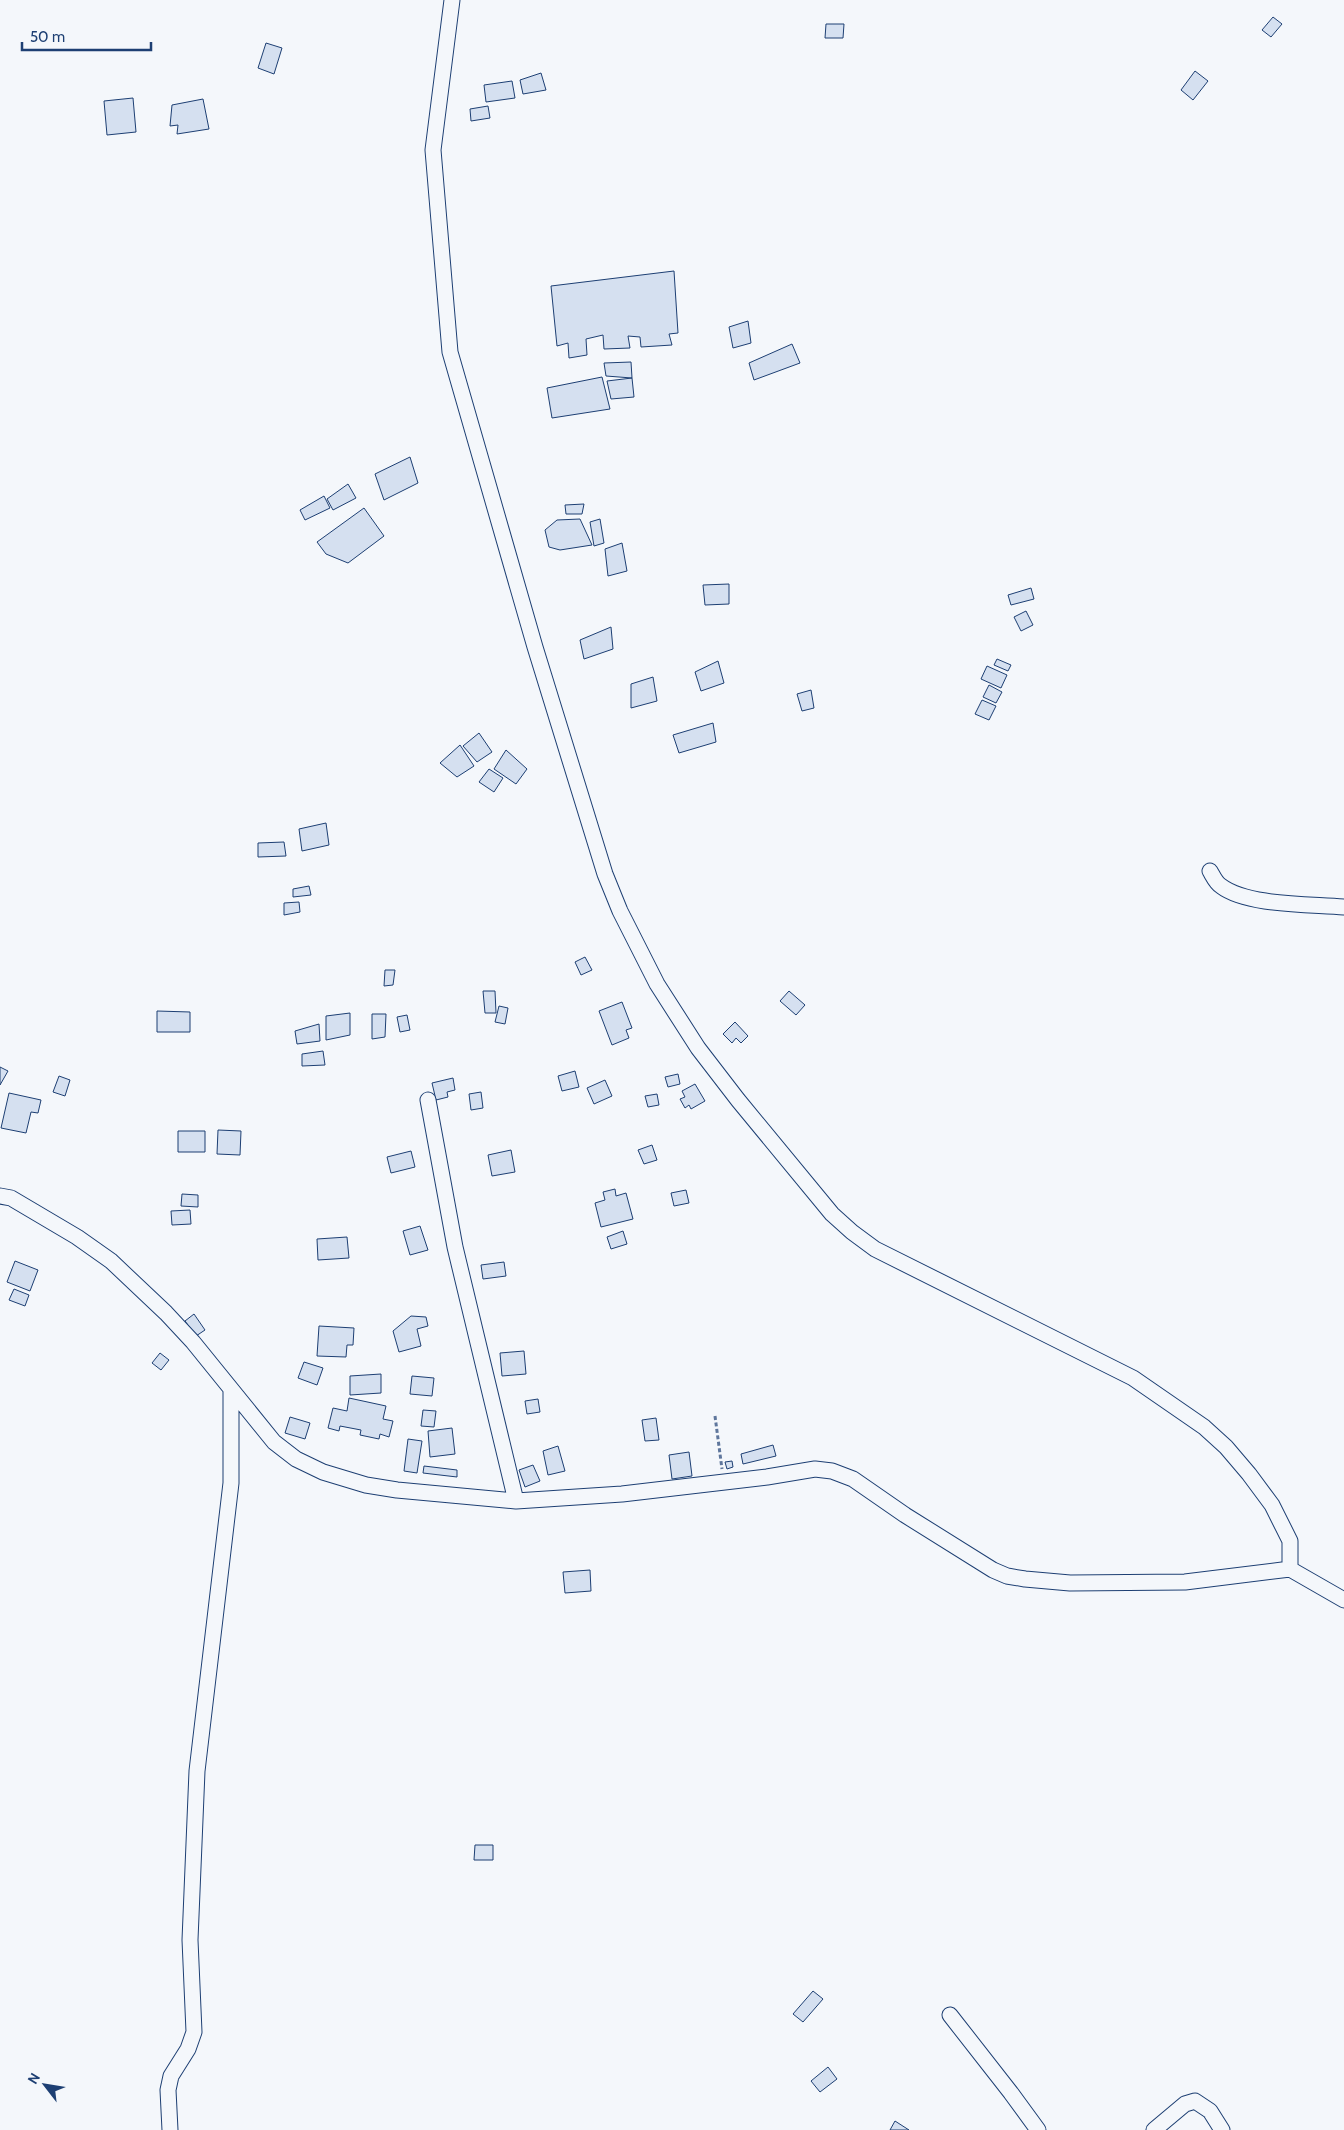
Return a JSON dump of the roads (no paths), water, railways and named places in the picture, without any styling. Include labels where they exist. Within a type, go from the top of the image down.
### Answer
[{"type":"street","points":[[452,0],[432,150],[450,352],[535,647],[605,874],[620,912],[657,984],[704,1055],[738,1100],[832,1214],[875,1249],[1133,1378],[1204,1427],[1226,1447],[1272,1505],[1290,1541],[1290,1568]]},
{"type":"street","points":[[1210,870],[1219,885],[1236,896],[1344,907]]},
{"type":"street","points":[[428,1100],[455,1247],[516,1501]]},
{"type":"street","points":[[0,1196],[11,1198],[77,1237],[110,1261],[166,1313],[193,1342],[274,1442],[296,1460],[323,1472],[366,1485],[397,1490],[516,1501],[622,1494],[816,1469],[832,1471],[853,1479],[905,1515],[993,1570],[1007,1576],[1025,1580],[1070,1583],[1185,1582],[1290,1568],[1344,1600]]},
{"type":"street","points":[[170,2130],[168,2090],[170,2076],[188,2050],[194,2032],[190,1940],[196,1771],[231,1483],[231,1391]]},
{"type":"street","points":[[950,2015],[1038,2130]]},
{"type":"street","points":[[1154,2130],[1185,2104],[1195,2101],[1210,2111],[1222,2130]]}]
